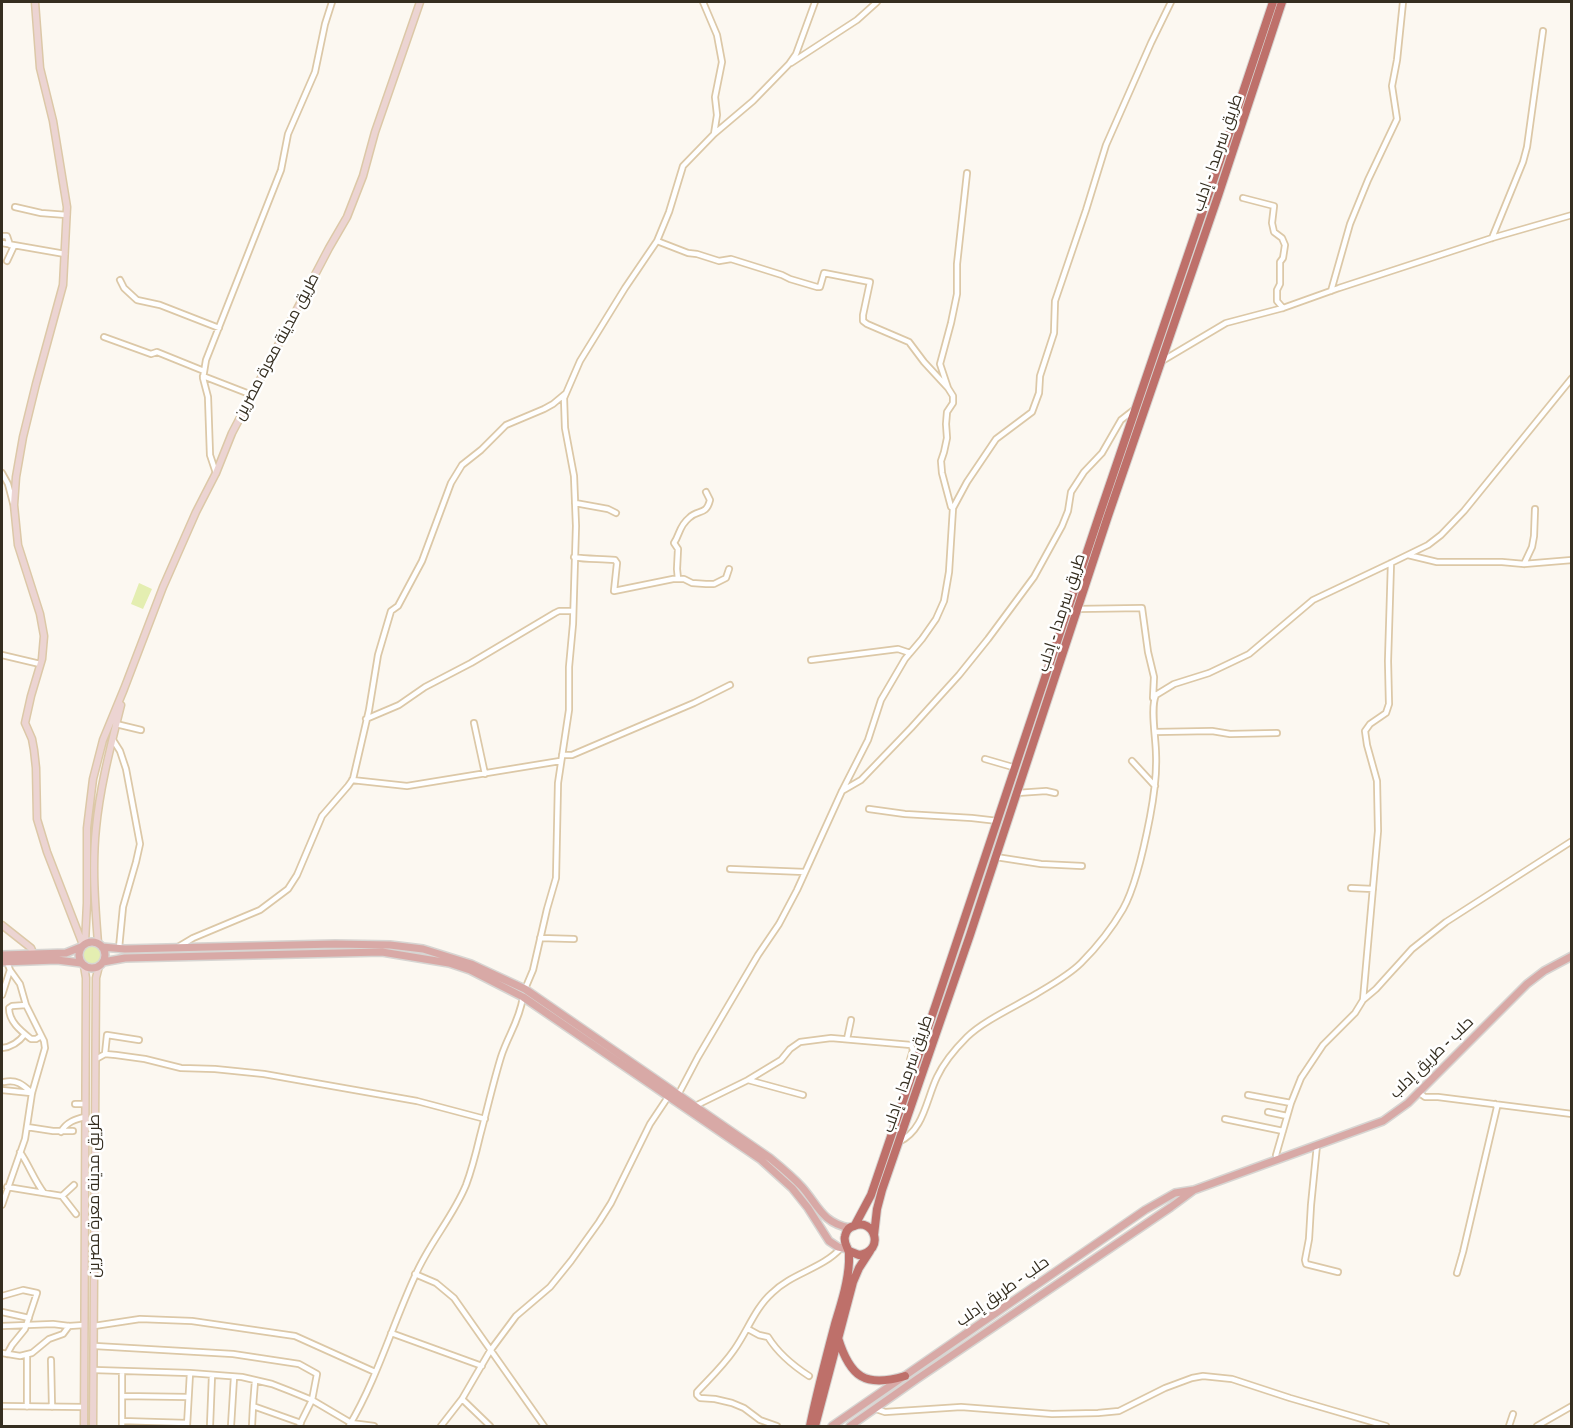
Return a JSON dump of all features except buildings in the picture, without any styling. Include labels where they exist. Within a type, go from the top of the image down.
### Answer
[{"type":"highway","name":"طريق سرمدا - إدلب","points":[[874,1235],[879,1201],[1160,363],[1173,310],[1273,2]]},
{"type":"highway","name":"طريق سرمدا - إدلب","points":[[853,1226],[871,1195],[1135,409],[1218,196],[1282,2]]},
{"type":"highway","points":[[1100,513],[1108,516]]},
{"type":"highway","points":[[810,1426],[847,1279],[844,1238],[846,1232],[853,1226],[861,1224],[872,1230],[874,1244],[852,1282],[815,1426]]},
{"type":"highway","points":[[846,1249],[859,1255],[870,1251]]},
{"type":"highway","points":[[838,1336],[845,1357],[855,1373],[868,1379],[881,1381],[905,1376]]},
{"type":"main road","points":[[35,2],[40,68],[54,121],[67,215],[63,285],[41,363],[16,477],[14,505],[18,545],[40,614],[44,636],[40,664],[25,723],[34,750],[37,819],[46,852],[83,945]]},
{"type":"main road","name":"طريق مدينة معرة مصرين","points":[[83,945],[87,903],[87,828],[93,779],[103,740],[163,587],[232,433],[347,218],[420,2]]},
{"type":"main road","name":"طريق مدينة معرة مصرين","points":[[100,945],[96,923],[96,827],[124,690]]},
{"type":"main road","points":[[2,925],[30,946],[34,957]]},
{"type":"main road","points":[[4,962],[66,952],[91,942],[119,948],[390,945],[423,949],[471,964],[525,989],[694,1106],[788,1183],[829,1241],[846,1249]]},
{"type":"main road","points":[[83,945],[78,954],[83,965]]},
{"type":"main road","points":[[100,945],[105,955],[101,964]]},
{"type":"main road","points":[[2,954],[57,960],[92,968],[125,958],[382,952],[449,963],[470,970],[523,998],[576,1032],[668,1097],[770,1158],[803,1188],[826,1217],[837,1224],[853,1226]]},
{"type":"main road","name":"حلب - طريق إدلب","points":[[832,1426],[1145,1210],[1175,1193],[1194,1190],[1383,1121],[1419,1092],[1527,984],[1544,971],[1572,956]]},
{"type":"main road","name":"طريق مدينة معرة مصرين","points":[[93,1426],[96,978],[101,964]]},
{"type":"main road","name":"طريق مدينة معرة مصرين","points":[[83,965],[86,978],[84,1426]]},
{"type":"main road","name":"حلب - طريق إدلب","points":[[850,1426],[1194,1190]]},
{"type":"main road","points":[[84,1326],[94,1326]]},
{"type":"main road","points":[[905,1376],[912,1383]]},
{"type":"street","points":[[216,472],[210,455],[208,397],[204,373],[206,360],[280,170],[288,134],[315,72],[332,2]]},
{"type":"street","points":[[703,2],[717,35],[722,62],[715,97],[717,115],[714,135]]},
{"type":"street","points":[[525,989],[533,970],[556,878],[558,783],[569,710],[568,667],[573,611],[576,526],[574,476],[565,428],[565,394],[593,338],[657,241],[669,213],[683,166],[789,64],[796,54],[815,2]]},
{"type":"street","points":[[789,64],[857,20],[877,2]]},
{"type":"street","points":[[678,1095],[716,1026],[798,890],[842,791],[868,740],[880,700],[905,659],[936,620],[944,601],[949,572],[953,508],[967,482],[996,439],[1032,412],[1039,393],[1040,376],[1054,333],[1055,301],[1106,146],[1150,43],[1171,2]]},
{"type":"street","points":[[1331,291],[1350,224],[1397,119],[1392,86],[1403,2]]},
{"type":"street","points":[[1492,238],[1527,147],[1543,31]]},
{"type":"street","points":[[948,388],[940,364],[957,289],[967,173]]},
{"type":"street","points":[[1243,198],[1274,206],[1272,223],[1274,232],[1282,238],[1285,245],[1280,262],[1280,284],[1277,290],[1277,301],[1283,308]]},
{"type":"street","points":[[15,207],[41,213],[67,215]]},
{"type":"street","points":[[1160,363],[1226,323],[1283,308],[1492,238],[1572,215]]},
{"type":"street","points":[[2,236],[7,236],[12,246],[7,261]]},
{"type":"street","points":[[657,241],[688,253],[719,261],[730,259],[817,287],[822,284],[824,273],[870,282],[863,321],[909,342],[953,396],[953,403],[947,412],[947,438],[941,461],[944,481],[953,508]]},
{"type":"street","points":[[2,243],[65,254]]},
{"type":"street","points":[[120,280],[122,286],[137,300],[160,305],[219,328]]},
{"type":"street","points":[[104,337],[151,354],[157,352],[252,395]]},
{"type":"street","points":[[1153,700],[1155,695],[1167,688],[1209,673],[1249,654],[1313,600],[1428,545],[1464,511],[1572,378]]},
{"type":"street","points":[[177,948],[260,910],[288,889],[297,875],[320,820],[352,780],[373,689],[378,655],[391,611],[398,606],[422,561],[451,483],[462,465],[506,425],[544,409],[565,394]]},
{"type":"street","points":[[842,791],[861,780],[911,728],[988,639],[1034,577],[1062,526],[1068,511],[1071,492],[1084,472],[1102,453],[1120,420],[1135,409]]},
{"type":"street","points":[[2,473],[14,505]]},
{"type":"street","points":[[678,579],[678,549],[674,543],[677,540],[678,531],[691,515],[705,511],[708,507],[710,500],[706,492]]},
{"type":"street","points":[[575,503],[608,509],[615,513]]},
{"type":"street","points":[[1524,564],[1532,547],[1535,509]]},
{"type":"street","points":[[1408,555],[1437,562],[1524,564],[1572,560]]},
{"type":"street","points":[[574,557],[586,560],[615,560],[617,563],[614,591],[673,579],[714,584],[726,578],[729,569]]},
{"type":"street","points":[[1363,1000],[1378,831],[1377,780],[1365,731],[1370,724],[1386,713],[1389,704],[1391,563]]},
{"type":"street","points":[[899,1142],[910,1136],[921,1122],[927,1101],[949,1058],[969,1036],[985,1023],[1048,987],[1080,964],[1107,934],[1124,907],[1136,876],[1155,786],[1156,753],[1153,674],[1142,608],[1077,609]]},
{"type":"street","points":[[366,720],[399,705],[424,687],[471,663],[555,613],[573,611]]},
{"type":"street","points":[[812,660],[898,650],[910,653]]},
{"type":"street","points":[[2,655],[40,664]]},
{"type":"street","points":[[352,780],[407,786],[485,774],[561,758],[694,703],[730,685]]},
{"type":"street","points":[[474,723],[485,774]]},
{"type":"street","points":[[116,724],[141,730]]},
{"type":"street","points":[[1155,732],[1277,733]]},
{"type":"street","points":[[113,740],[120,751],[126,769],[140,844],[123,907],[119,948]]},
{"type":"street","points":[[985,759],[1016,768]]},
{"type":"street","points":[[1132,761],[1155,786]]},
{"type":"street","points":[[1017,793],[1029,791],[1055,793]]},
{"type":"street","points":[[869,809],[998,821]]},
{"type":"street","points":[[1277,1160],[1276,1155],[1295,1089],[1323,1045],[1355,1013],[1363,1000],[1412,949],[1446,922],[1572,841]]},
{"type":"street","points":[[996,857],[1041,864],[1082,866]]},
{"type":"street","points":[[730,869],[805,872]]},
{"type":"street","points":[[1351,888],[1372,889]]},
{"type":"street","points":[[540,938],[574,939]]},
{"type":"street","points":[[2,1205],[27,1127],[32,1093],[45,1047],[26,1005],[20,984],[4,962]]},
{"type":"street","points":[[2,993],[10,970]]},
{"type":"street","points":[[2,975],[6,981]]},
{"type":"street","points":[[350,1425],[392,1333],[415,1274],[465,1186],[473,1165],[504,1047],[521,1012],[523,998]]},
{"type":"street","points":[[26,1005],[12,1006],[9,1008],[9,1016],[25,1034],[33,1039],[41,1036]]},
{"type":"street","points":[[847,1039],[851,1020]]},
{"type":"street","points":[[2,1048],[17,1043],[25,1034]]},
{"type":"street","points":[[105,1054],[107,1035],[139,1040]]},
{"type":"street","points":[[694,1106],[748,1080],[781,1060],[800,1042],[822,1038],[911,1045],[913,1050],[910,1059],[914,1071]]},
{"type":"street","points":[[96,1059],[105,1054],[145,1059],[181,1068],[215,1068],[264,1074],[417,1101],[485,1119]]},
{"type":"street","points":[[4,1082],[12,1080],[18,1082],[32,1093]]},
{"type":"street","points":[[748,1080],[803,1095]]},
{"type":"street","points":[[2,1090],[32,1093]]},
{"type":"street","points":[[1419,1092],[1425,1097],[1572,1114]]},
{"type":"street","points":[[1248,1095],[1291,1103]]},
{"type":"street","points":[[441,1426],[462,1399],[490,1351],[516,1316],[550,1287],[599,1222],[650,1124],[668,1097]]},
{"type":"street","points":[[75,1104],[86,1104]]},
{"type":"street","points":[[1457,1273],[1497,1107],[1495,1104]]},
{"type":"street","points":[[1268,1112],[1287,1116]]},
{"type":"street","points":[[61,1132],[74,1120],[85,1117]]},
{"type":"street","points":[[1225,1119],[1283,1131]]},
{"type":"street","points":[[27,1127],[61,1132],[73,1131]]},
{"type":"street","points":[[1317,1145],[1305,1260],[1306,1264],[1338,1272]]},
{"type":"street","points":[[20,1152],[44,1193]]},
{"type":"street","points":[[62,1197],[74,1185]]},
{"type":"street","points":[[7,1187],[62,1197],[76,1214]]},
{"type":"street","points":[[777,1426],[760,1420],[732,1403],[700,1398],[697,1395],[698,1390],[728,1359],[760,1306],[773,1291],[846,1249]]},
{"type":"street","points":[[415,1274],[436,1283],[450,1294],[543,1424],[535,1426]]},
{"type":"street","points":[[2,1296],[22,1290],[37,1293],[24,1331],[4,1353]]},
{"type":"street","points":[[2,1312],[29,1318]]},
{"type":"street","points":[[94,1326],[140,1319],[192,1321],[295,1336],[375,1372]]},
{"type":"street","points":[[2,1326],[56,1324],[84,1326]]},
{"type":"street","points":[[4,1353],[27,1355],[37,1350],[49,1339],[63,1335],[69,1326]]},
{"type":"street","points":[[748,1329],[768,1337],[783,1357],[809,1376]]},
{"type":"street","points":[[392,1333],[482,1366]]},
{"type":"street","points":[[95,1346],[233,1354],[300,1364],[317,1374],[312,1400],[300,1425],[253,1406]]},
{"type":"street","points":[[27,1355],[27,1407]]},
{"type":"street","points":[[51,1360],[52,1407]]},
{"type":"street","points":[[94,1370],[189,1372],[272,1384],[312,1400],[350,1425],[374,1426]]},
{"type":"street","points":[[122,1371],[122,1424],[187,1425],[189,1372]]},
{"type":"street","points":[[210,1426],[212,1375]]},
{"type":"street","points":[[876,1409],[885,1412],[961,1407],[1052,1414],[1119,1411],[1165,1388],[1203,1376],[1232,1379],[1386,1426]]},
{"type":"street","points":[[231,1426],[234,1377]]},
{"type":"street","points":[[252,1426],[255,1381]]},
{"type":"street","points":[[122,1396],[188,1397]]},
{"type":"street","points":[[462,1399],[490,1426]]},
{"type":"street","points":[[2,1406],[84,1407]]},
{"type":"street","points":[[1537,1426],[1572,1406]]},
{"type":"street","points":[[1509,1426],[1514,1414]]},
{"type":"green space","points":[[139,583],[152,589],[143,609],[131,604]]},
{"type":"green space","points":[[92,946],[98,949],[101,955],[98,961],[92,964],[86,961],[83,955],[86,949]]}]
